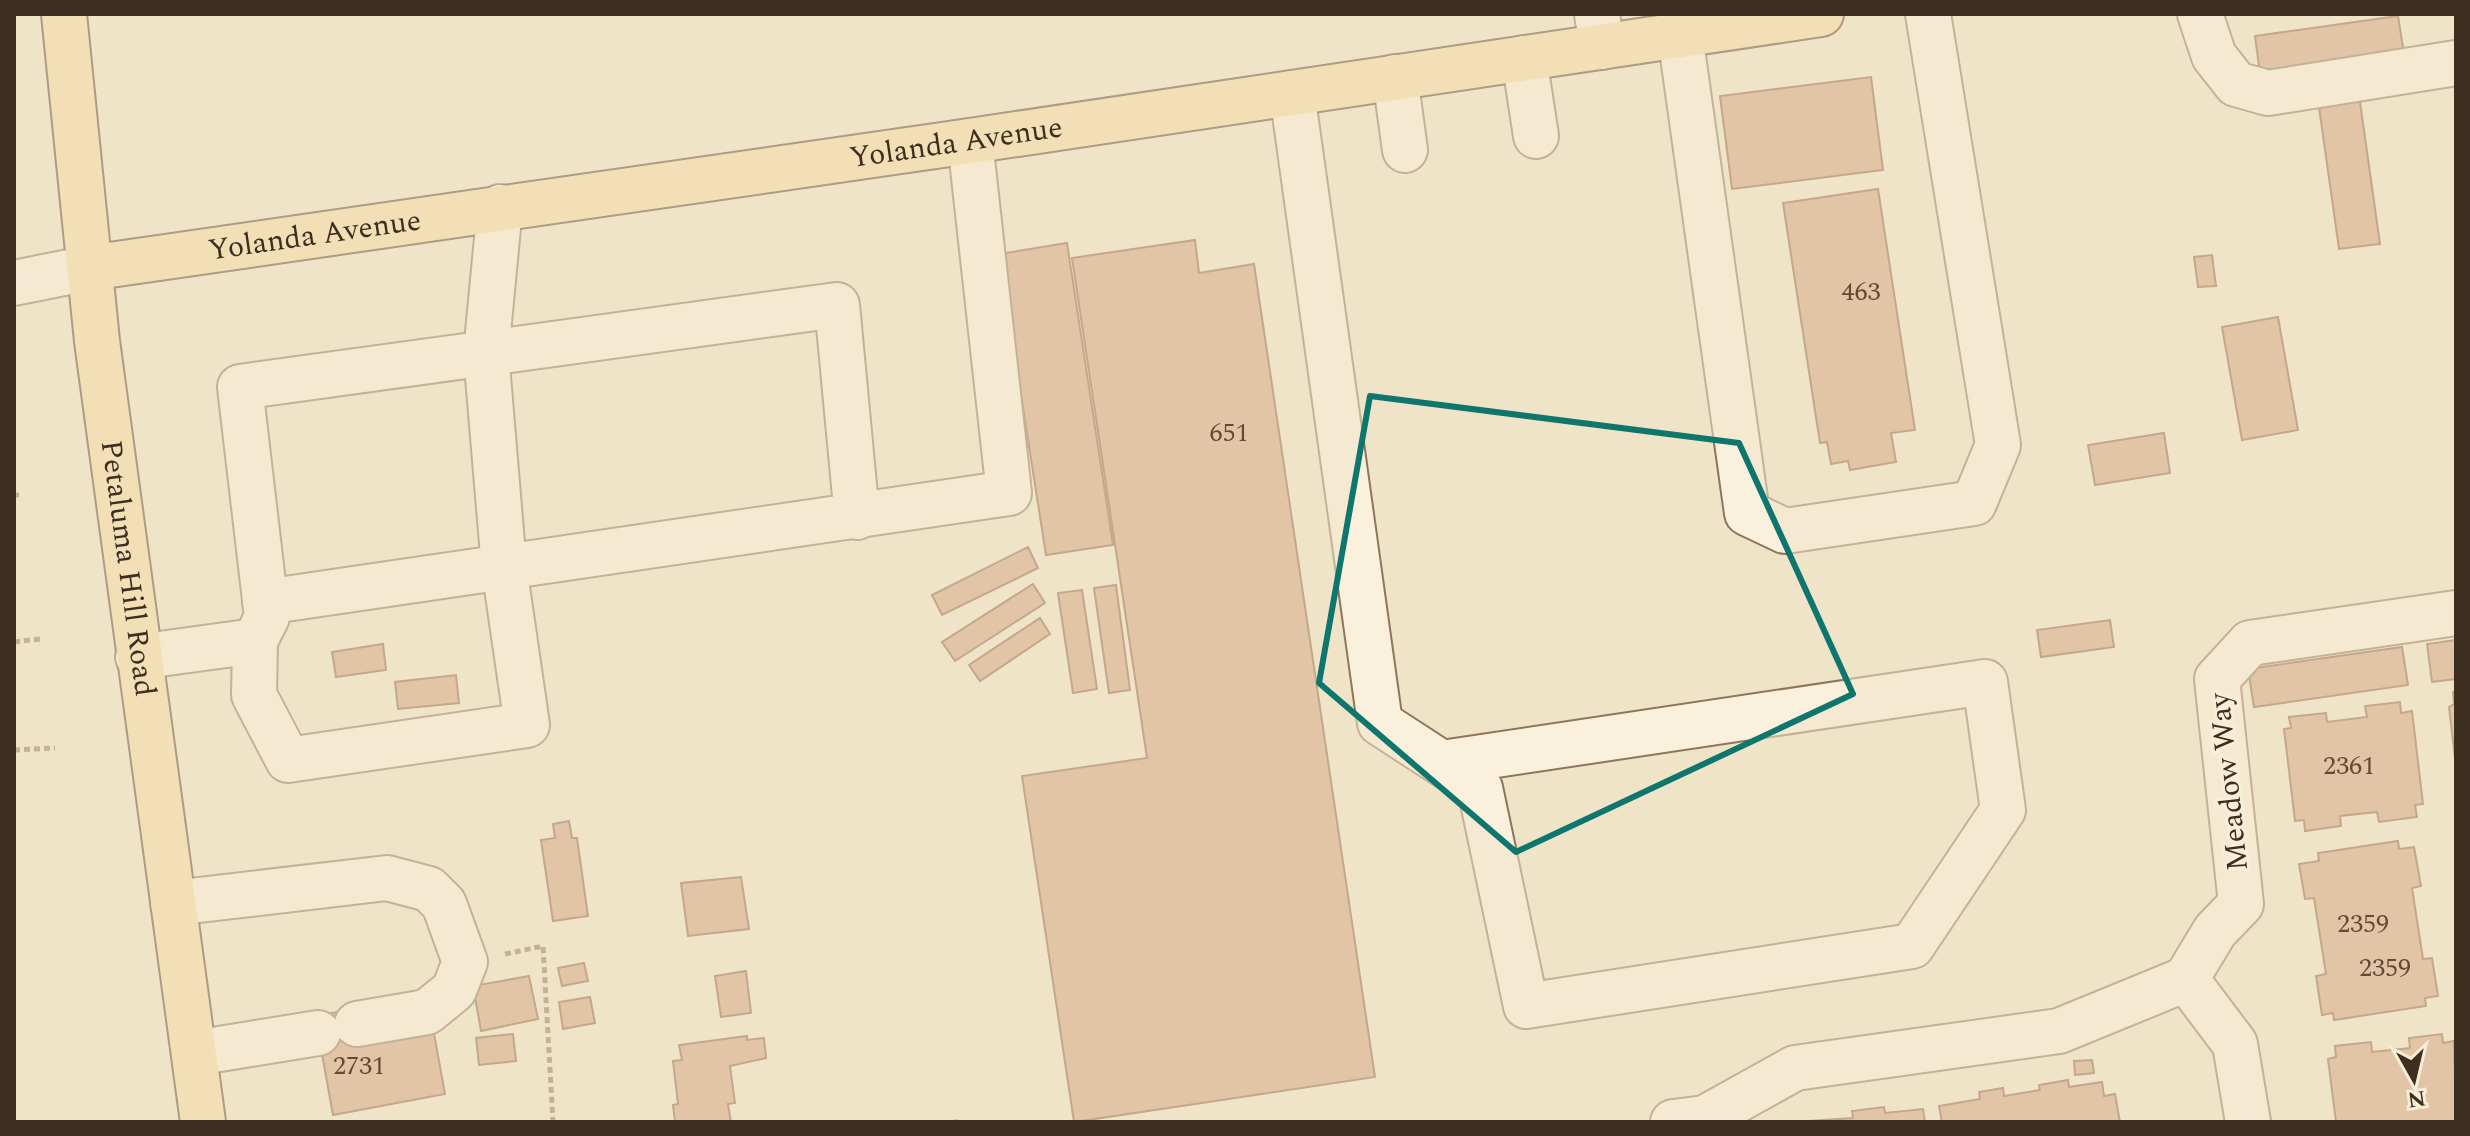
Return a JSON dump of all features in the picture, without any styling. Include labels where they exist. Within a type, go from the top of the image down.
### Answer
[{"type":"main road","name":"Petaluma Hill Road","points":[[64,14],[89,268],[138,657],[203,1122]]},
{"type":"main road","name":"Yolanda Avenue","points":[[89,268],[1524,58],[1600,30],[1680,35],[1821,14]]},
{"type":"street","points":[[1680,35],[1747,513],[1785,531],[1974,503],[1998,445],[1928,14]]},
{"type":"street","points":[[2200,14],[2214,56],[2236,84],[2268,93],[2456,63]]},
{"type":"street","points":[[1524,58],[1536,136]]},
{"type":"street","points":[[1395,77],[1405,150]]},
{"type":"street","points":[[1292,93],[1380,723],[1480,788],[1526,1006],[1912,946],[2003,810],[1985,682],[1442,763]]},
{"type":"street","points":[[138,657],[260,621],[504,567],[1009,493],[970,141]]},
{"type":"street","points":[[500,207],[486,353],[504,567],[527,725],[288,760],[254,695],[260,621],[240,387],[486,353],[837,305],[857,517]]},
{"type":"street","points":[[14,283],[89,268]]},
{"type":"street","name":"Meadow Way","points":[[2186,979],[2215,931],[2241,904],[2217,679],[2250,643],[2456,613]]},
{"type":"street","points":[[173,903],[387,878],[429,889],[444,904],[465,962],[454,990],[427,1012],[195,1053]]},
{"type":"street","points":[[1674,1122],[1705,1118],[1795,1068],[2059,1031],[2186,979],[2235,1044],[2248,1122]]},
{"type":"path","points":[[14,642],[40,639]]},
{"type":"path","points":[[14,750],[55,748]]},
{"type":"path","points":[[465,962],[543,946],[553,1122]]},
{"type":"highlighted area","points":[[1370,396],[1739,443],[1853,694],[1516,852],[1319,683]]},
{"type":"building","points":[[2398,16],[2405,60],[2261,81],[2255,36]]},
{"type":"building","points":[[1871,77],[1883,170],[1732,189],[1720,96]]},
{"type":"building","points":[[2359,95],[2380,244],[2339,249],[2318,100]]},
{"type":"building","points":[[1878,189],[1915,430],[1891,433],[1896,462],[1850,470],[1848,461],[1831,464],[1827,442],[1820,443],[1783,203]]},
{"type":"building","points":[[1195,240],[1199,273],[1254,264],[1375,1077],[1074,1122],[1022,776],[1147,758],[1072,258]]},
{"type":"building","points":[[1067,243],[1113,545],[1046,555],[999,254]]},
{"type":"building","points":[[2212,255],[2216,286],[2198,287],[2194,257]]},
{"type":"building","points":[[2278,317],[2298,430],[2242,440],[2222,327]]},
{"type":"building","points":[[2164,433],[2170,473],[2095,485],[2088,445]]},
{"type":"building","points":[[1028,547],[1038,568],[942,615],[932,595]]},
{"type":"building","points":[[1033,584],[1045,603],[955,661],[942,642]]},
{"type":"building","points":[[1116,585],[1130,690],[1109,693],[1094,588]]},
{"type":"building","points":[[1082,590],[1097,689],[1073,693],[1058,593]]},
{"type":"building","points":[[1040,618],[1050,634],[980,681],[969,665]]},
{"type":"building","points":[[2110,620],[2114,647],[2041,657],[2037,630]]},
{"type":"building","points":[[2456,640],[2456,679],[2432,682],[2427,644]]},
{"type":"building","points":[[383,644],[386,670],[336,677],[332,652]]},
{"type":"building","points":[[2402,647],[2408,685],[2254,707],[2248,669]]},
{"type":"building","points":[[456,675],[459,703],[398,709],[395,682]]},
{"type":"building","points":[[2453,692],[2456,692],[2456,767],[2449,707],[2454,704]]},
{"type":"building","points":[[2400,702],[2401,713],[2412,711],[2423,804],[2415,805],[2417,817],[2379,822],[2377,812],[2340,816],[2341,826],[2305,831],[2304,820],[2295,821],[2284,729],[2291,728],[2289,717],[2326,713],[2327,722],[2367,717],[2365,706]]},
{"type":"building","points":[[569,821],[572,838],[577,838],[588,916],[553,921],[541,840],[555,838],[553,824]]},
{"type":"building","points":[[2398,841],[2399,849],[2414,847],[2421,886],[2412,888],[2423,959],[2432,958],[2438,996],[2425,998],[2426,1006],[2334,1020],[2333,1013],[2322,1015],[2316,976],[2326,974],[2314,898],[2305,899],[2299,864],[2319,861],[2318,853]]},
{"type":"building","points":[[741,877],[749,929],[688,936],[681,883]]},
{"type":"building","points":[[584,963],[588,981],[562,986],[558,968]]},
{"type":"building","points":[[746,971],[751,1013],[721,1017],[715,976]]},
{"type":"building","points":[[529,976],[538,1019],[481,1031],[473,986]]},
{"type":"building","points":[[590,997],[595,1023],[563,1029],[559,1002]]},
{"type":"building","points":[[354,1009],[433,1028],[445,1094],[333,1115],[315,1016]]},
{"type":"building","points":[[513,1034],[516,1061],[479,1065],[476,1038]]},
{"type":"building","points":[[2442,1034],[2443,1043],[2454,1041],[2456,1122],[2336,1122],[2328,1059],[2336,1057],[2335,1046],[2371,1042],[2372,1052],[2410,1048],[2409,1038]]},
{"type":"building","points":[[747,1036],[747,1040],[764,1038],[766,1058],[730,1066],[735,1103],[728,1104],[731,1122],[675,1122],[673,1105],[678,1104],[673,1061],[682,1060],[679,1045]]},
{"type":"building","points":[[2092,1060],[2094,1073],[2075,1075],[2074,1061]]},
{"type":"building","points":[[2068,1080],[2069,1087],[2102,1082],[2104,1096],[2115,1094],[2120,1122],[1942,1122],[1939,1106],[1980,1099],[1979,1092],[2003,1088],[2004,1096],[2040,1090],[2039,1085]]},
{"type":"building","points":[[1884,1107],[1885,1113],[1923,1109],[1925,1122],[1793,1122],[1853,1118],[1852,1111]]}]
